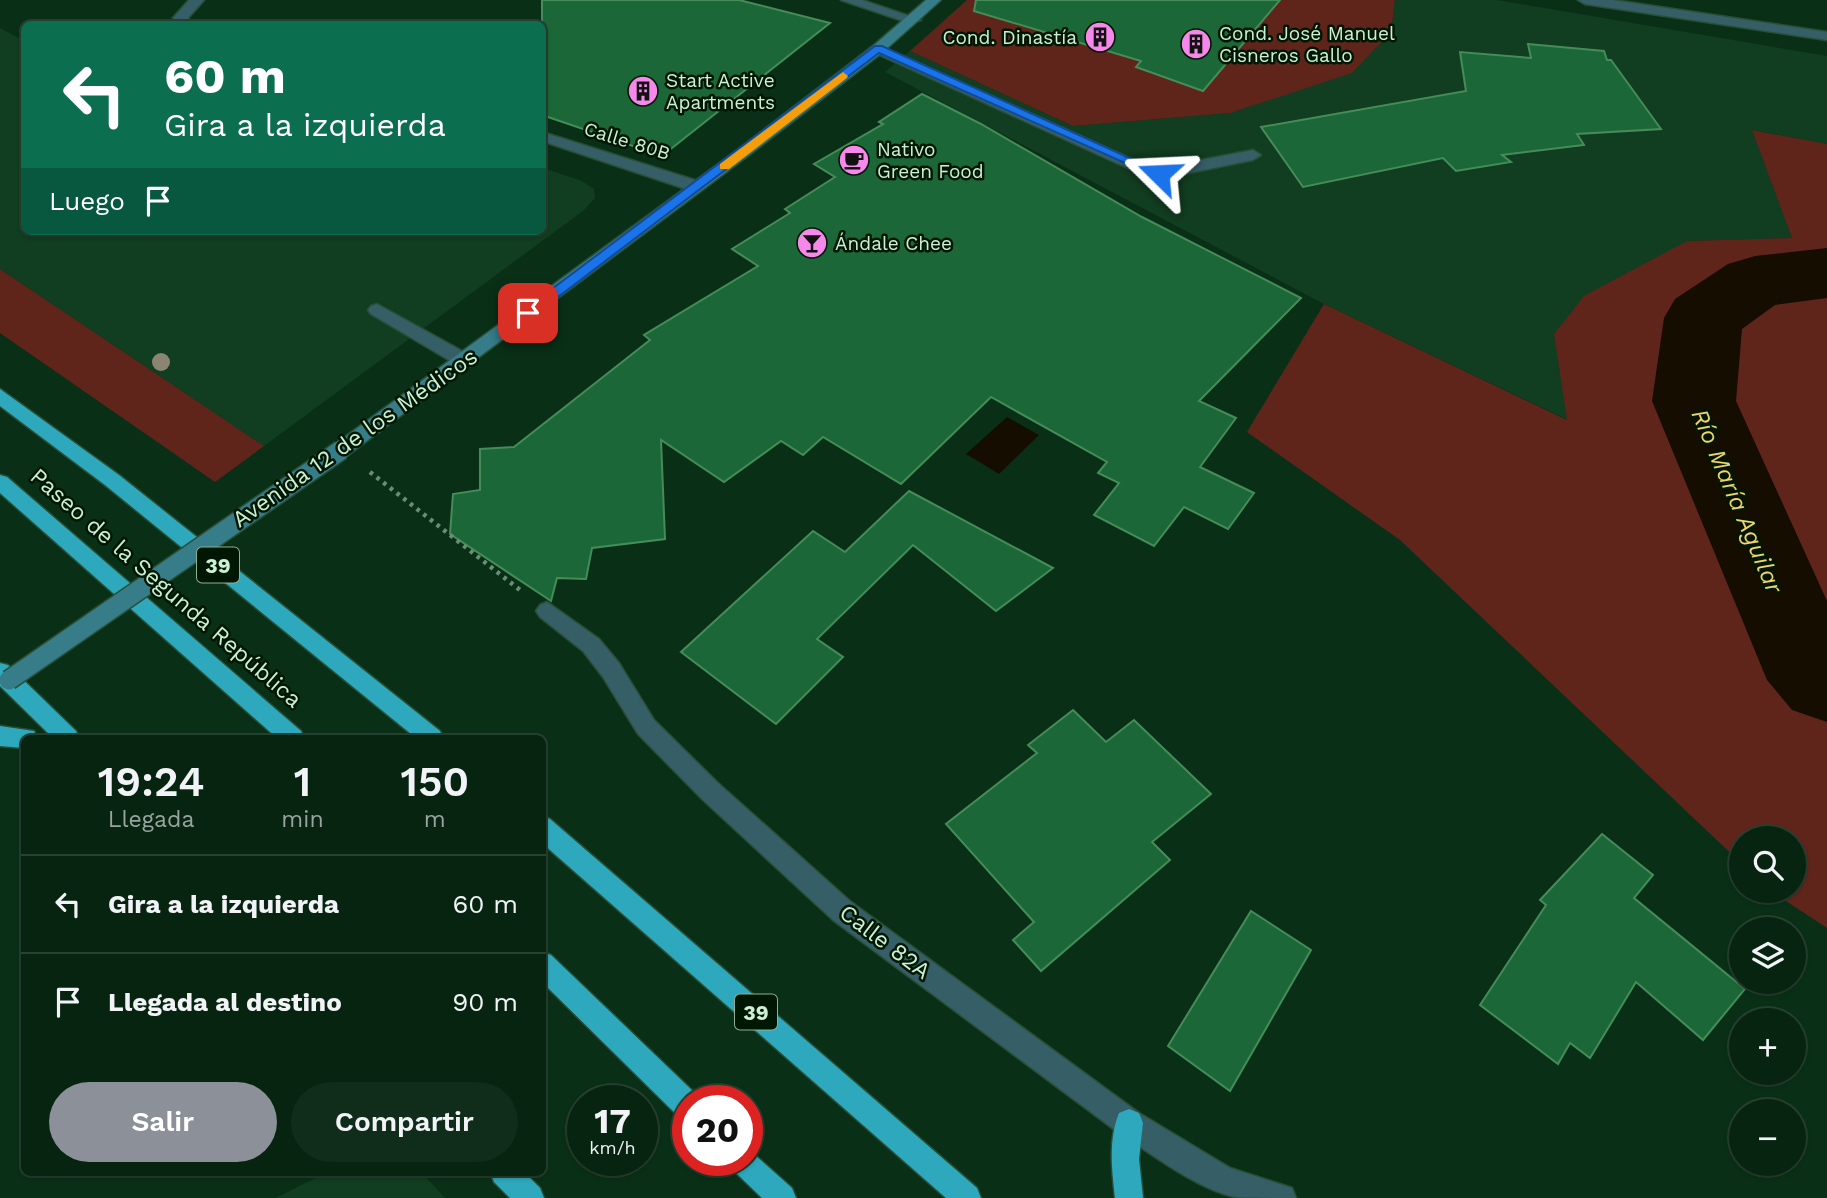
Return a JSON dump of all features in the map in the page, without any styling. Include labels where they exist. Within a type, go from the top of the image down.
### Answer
[{"type":"highway","name":"Paseo de la Segunda República","points":[[0,396],[112,480],[428,735]]},
{"type":"highway","name":"Paseo de la Segunda República","points":[[0,482],[290,735]]},
{"type":"highway","points":[[3,679],[65,735]]},
{"type":"highway","points":[[0,736],[21,738]]},
{"type":"highway","name":"39","points":[[546,830],[967,1198]]},
{"type":"highway","points":[[546,968],[672,1090]]},
{"type":"highway","points":[[1129,1123],[1125,1159],[1129,1198]]},
{"type":"highway","points":[[508,1176],[530,1198]]},
{"type":"highway","points":[[759,1176],[782,1198]]},
{"type":"main road","name":"Avenida 12 de los Médicos","points":[[3,679],[341,450],[465,360],[878,49],[934,0]]},
{"type":"street","points":[[183,21],[197,0]]},
{"type":"street","points":[[848,0],[914,20]]},
{"type":"street","points":[[1585,0],[1827,36]]},
{"type":"street","points":[[878,49],[1151,173],[1159,174],[1253,155]]},
{"type":"street","name":"Calle 80B","points":[[546,137],[698,187]]},
{"type":"street","points":[[377,310],[465,360]]},
{"type":"street","name":"Calle 82A","points":[[547,611],[591,645],[611,670],[646,727],[710,791],[842,911],[1129,1123],[1177,1154],[1225,1180],[1282,1198]]},
{"type":"path","points":[[341,450],[547,611]]},
{"type":"shaded area","points":[[967,0],[1395,0],[1391,32],[1352,73],[1230,113],[1073,126],[910,51]]},
{"type":"shaded area","points":[[1395,0],[1497,0],[1827,56],[1827,144],[1753,130],[1792,238],[1687,241],[1554,334],[1568,420],[1324,304],[885,72],[910,51],[1073,126],[1230,113],[1352,72],[1391,32]]},
{"type":"shaded area","points":[[0,28],[21,39],[21,235],[546,235],[546,169],[582,181],[594,189],[595,198],[583,211],[264,446],[0,269]]},
{"type":"shaded area","points":[[1752,130],[1827,144],[1827,928],[1789,903],[1806,903],[1806,826],[1729,826],[1729,852],[1400,540],[1247,432],[1324,304],[1567,420],[1554,334],[1584,296],[1687,241],[1792,238]]},
{"type":"shaded area","points":[[0,269],[264,446],[215,482],[0,333]]},
{"type":"shaded area","points":[[1007,417],[1039,435],[999,474],[966,454]]},
{"type":"shaded area","points":[[319,1176],[425,1176],[445,1198],[276,1198]]},
{"type":"building","name":"Start Active Apartments","points":[[542,0],[739,0],[830,23],[662,156],[546,116],[546,21],[542,21]]},
{"type":"building","points":[[976,0],[1280,0],[1203,91],[1136,67],[1141,61],[974,11]]},
{"type":"building","points":[[1528,44],[1604,51],[1607,60],[1611,60],[1661,129],[1577,134],[1584,145],[1502,155],[1511,162],[1456,171],[1443,158],[1303,187],[1261,127],[1466,91],[1460,52],[1531,58]]},
{"type":"building","points":[[922,94],[981,124],[1142,217],[1301,298],[1199,401],[1236,418],[1200,467],[1254,493],[1228,529],[1184,507],[1154,546],[1094,515],[1119,483],[1098,473],[1107,462],[991,397],[901,484],[823,437],[803,455],[781,441],[724,482],[661,440],[665,539],[592,548],[586,579],[557,578],[551,601],[450,534],[453,494],[480,490],[480,449],[514,447],[650,340],[644,335],[758,266],[732,249],[790,213],[785,209],[835,177],[814,164],[883,124],[879,122]]},
{"type":"building","points":[[909,491],[1053,568],[996,611],[913,545],[817,639],[843,657],[776,724],[681,652],[813,531],[845,552]]},
{"type":"building","points":[[1073,710],[1106,742],[1134,720],[1211,794],[1152,842],[1170,860],[1041,971],[1013,940],[1034,922],[946,824],[1037,753],[1028,745]]},
{"type":"building","points":[[1602,834],[1653,875],[1634,898],[1729,976],[1729,994],[1741,994],[1703,1040],[1636,982],[1590,1058],[1570,1043],[1558,1064],[1480,1005],[1546,905],[1540,900]]},
{"type":"building","points":[[1251,911],[1311,950],[1230,1091],[1168,1046]]},
{"type":"waterway","name":"Río María Aguilar","points":[[1827,273],[1755,282],[1703,318],[1694,401],[1801,651],[1827,680]]},
{"type":"slow traffic","points":[[724,167],[843,76]]},
{"type":"place","name":"Cond. Dinastía","points":[[1100,37]]},
{"type":"place","name":"Cond. José Manuel Cisneros Gallo","points":[[1196,44]]},
{"type":"place","name":"Start Active Apartments","points":[[643,91]]},
{"type":"place","name":"Nativo Green Food","points":[[854,160]]},
{"type":"place","name":"Ándale Chee","points":[[812,243]]},
{"type":"route","points":[[528,313],[878,49],[1151,173],[1159,174]]}]
